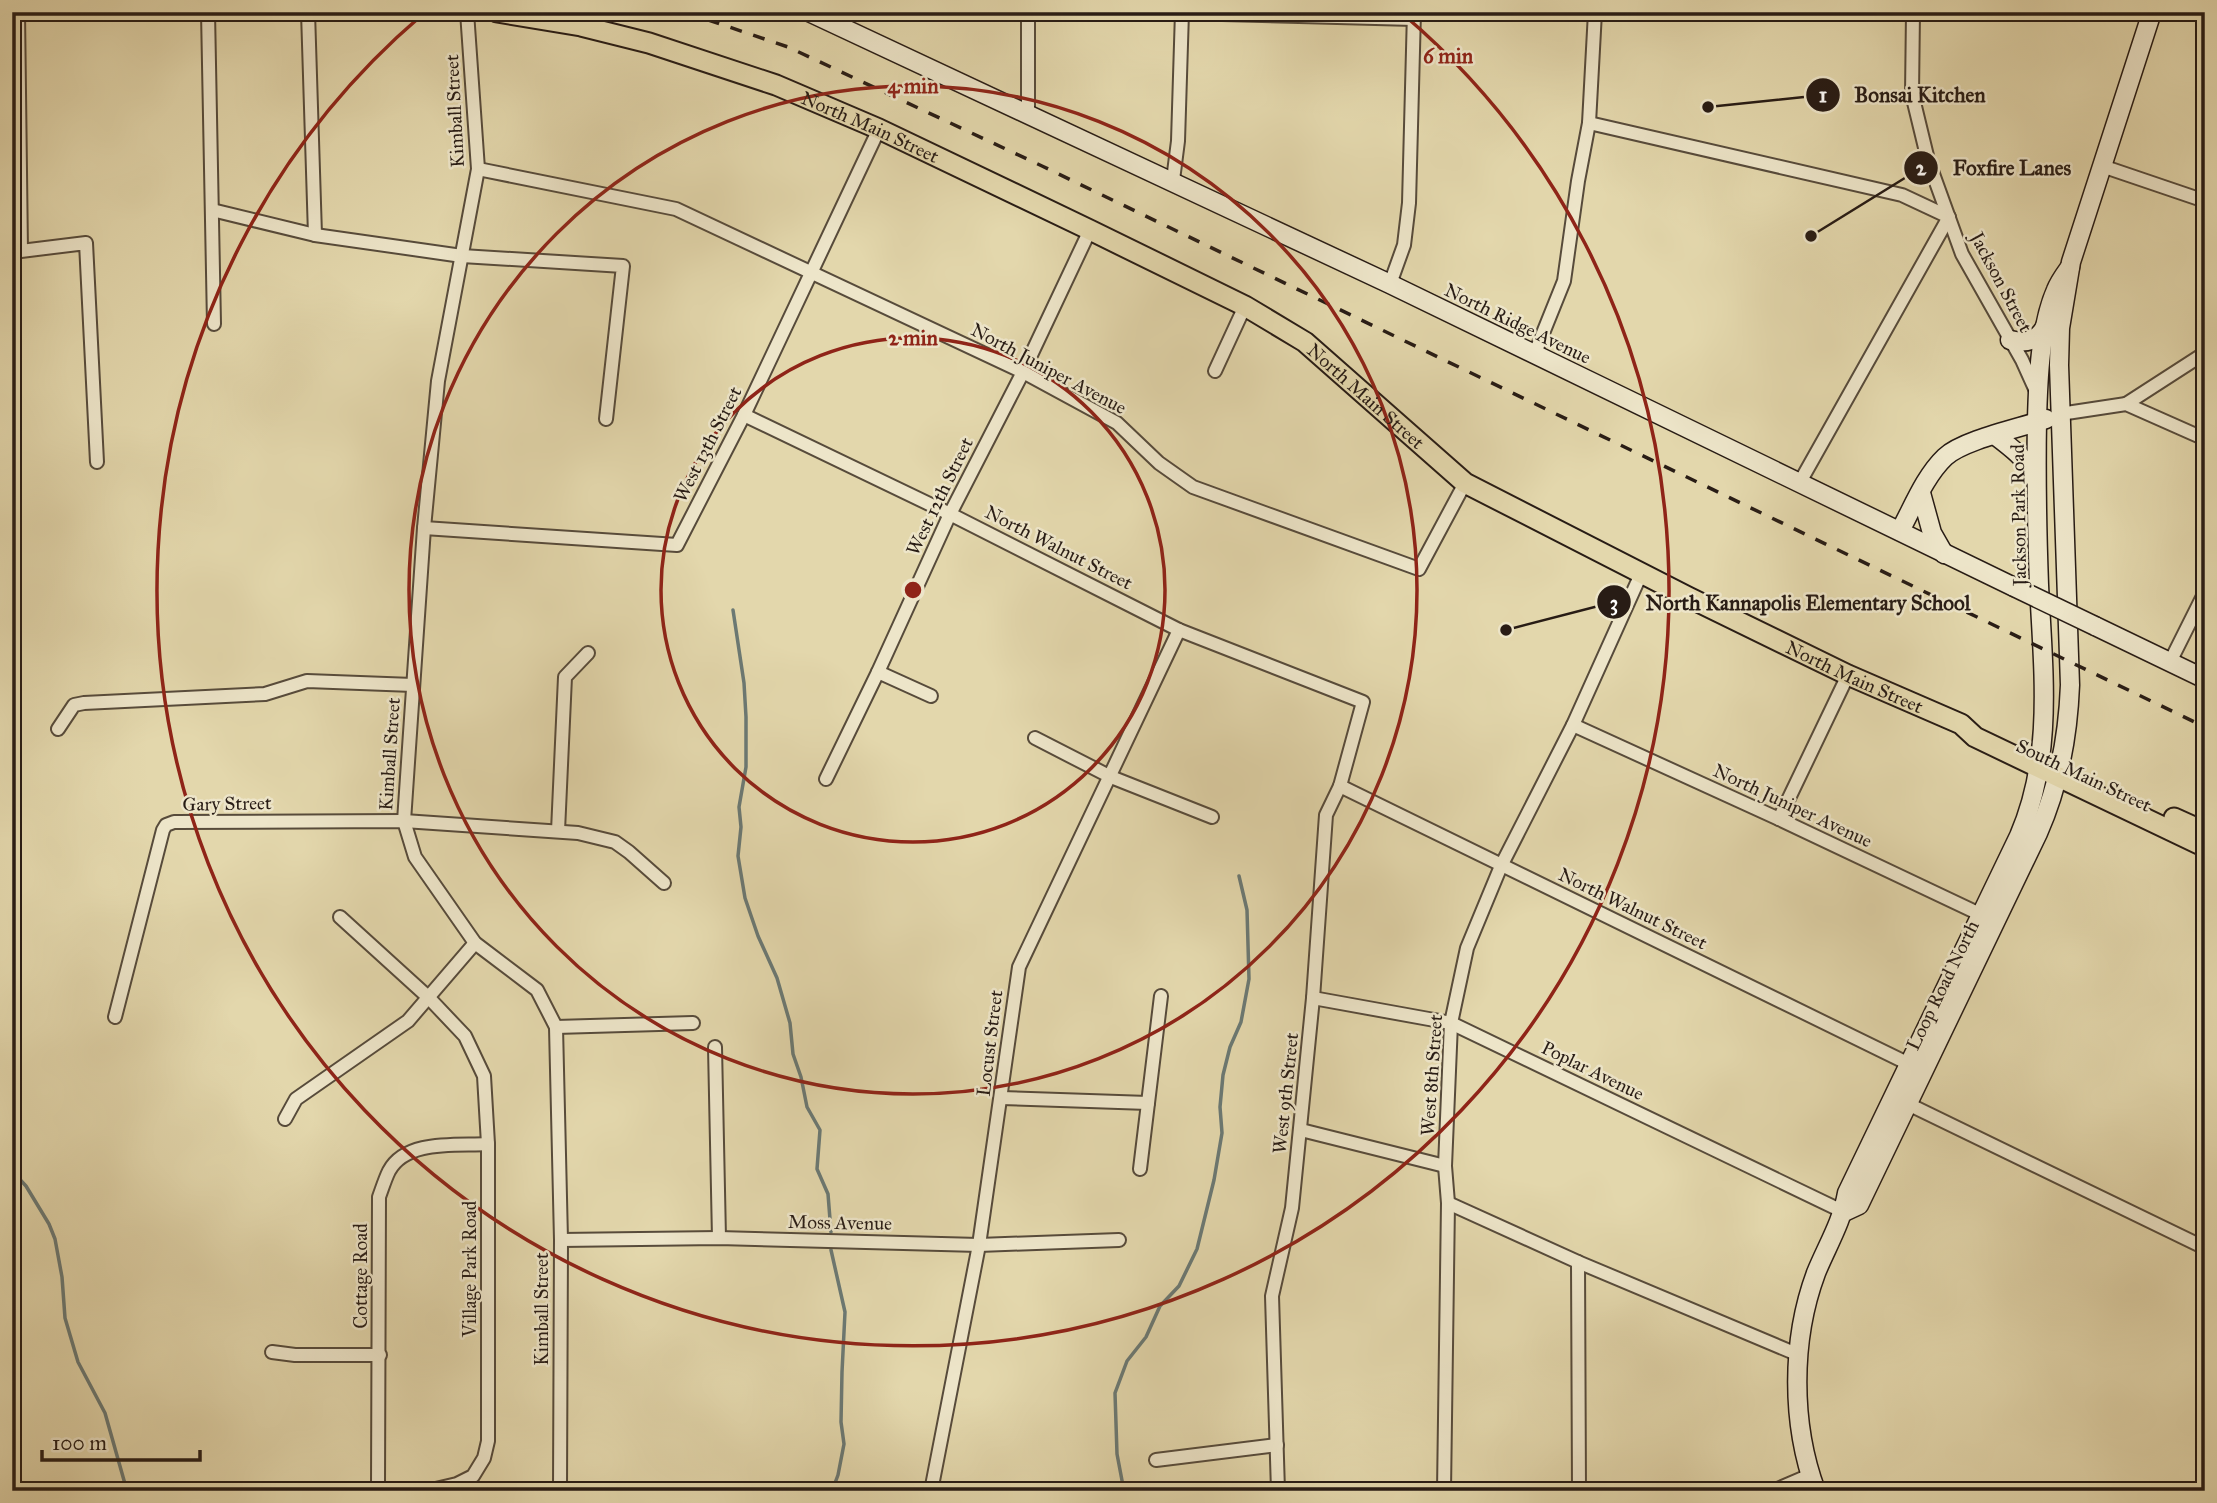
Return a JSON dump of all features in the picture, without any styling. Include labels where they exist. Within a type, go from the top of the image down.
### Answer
[{"type":"main road","name":"North Main Street","points":[[497,12],[581,26],[649,43],[776,85],[879,130],[1090,230],[1245,306],[1305,342],[1465,484],[1848,675],[1961,724]]},
{"type":"main road","name":"North Ridge Avenue","points":[[810,12],[1173,180],[2205,679]]},
{"type":"main road","name":"Jackson Park Road","points":[[2050,766],[2067,723],[2070,676],[2059,337],[2070,267],[2152,12]]},
{"type":"main road","name":"Jackson Park Road","points":[[2050,766],[2044,698],[2037,491],[2039,371],[2047,322],[2056,290],[2070,267]]},
{"type":"main road","points":[[2010,340],[2032,341],[2041,335],[2047,322]]},
{"type":"main road","points":[[1900,531],[1936,467],[1946,456],[1957,448],[2060,414]]},
{"type":"main road","points":[[1996,436],[2019,454],[2031,469],[2037,491]]},
{"type":"main road","points":[[1922,493],[1932,533],[1944,554]]},
{"type":"main road","name":"South Main Street","points":[[1961,724],[1982,727],[2050,766],[2205,832]]},
{"type":"main road","points":[[2050,766],[2205,847]]},
{"type":"main road","name":"Loop Road North","points":[[1813,1483],[1801,1435],[1798,1401],[1799,1355],[1804,1318],[1815,1276],[1844,1212],[1847,1193],[1909,1064],[2042,824],[2050,766]]},
{"type":"main road","name":"Loop Road North","points":[[1844,1212],[1859,1205],[1908,1104],[1988,918]]},
{"type":"street","points":[[18,12],[21,251],[86,243],[97,463]]},
{"type":"street","points":[[208,12],[214,324]]},
{"type":"street","points":[[308,12],[315,235]]},
{"type":"street","name":"Kimball Street","points":[[467,12],[478,169],[438,381],[424,528],[404,821],[415,857],[475,943],[537,990],[556,1027],[561,1240],[560,1491]]},
{"type":"street","points":[[1028,12],[1028,115]]},
{"type":"street","points":[[1535,354],[1564,281],[1589,123],[1595,12]]},
{"type":"street","name":"Jackson Street","points":[[1913,12],[1912,94],[1928,160],[1962,254],[2032,380],[2038,403]]},
{"type":"street","points":[[1173,180],[1178,141],[1182,13],[1414,16],[1409,204],[1404,245],[1390,284]]},
{"type":"street","points":[[1589,123],[1902,195],[1949,217],[1800,482]]},
{"type":"street","name":"West 13th Street","points":[[424,528],[677,545],[744,415],[879,130]]},
{"type":"street","points":[[2102,166],[2205,201]]},
{"type":"street","name":"North Juniper Avenue","points":[[478,169],[676,209],[1023,372],[1117,423],[1159,463],[1193,487],[1419,569],[1465,484]]},
{"type":"street","points":[[212,210],[315,235],[462,256],[623,266],[606,418]]},
{"type":"street","name":"West 12th Street","points":[[826,779],[950,514],[1023,372],[1090,230]]},
{"type":"street","points":[[1215,370],[1245,306]]},
{"type":"street","points":[[2060,414],[2126,404],[2205,353]]},
{"type":"street","points":[[2126,404],[2205,439]]},
{"type":"street","name":"North Walnut Street","points":[[744,415],[1180,629],[1363,702]]},
{"type":"street","name":"West 8th Street","points":[[1444,1491],[1448,1203],[1445,1166],[1451,1023],[1467,948],[1501,866],[1573,725],[1641,574]]},
{"type":"street","points":[[2171,662],[2205,592]]},
{"type":"street","name":"Locust Street","points":[[931,1491],[979,1245],[1019,967],[1180,629]]},
{"type":"street","points":[[558,831],[565,677],[588,653]]},
{"type":"street","points":[[878,672],[931,696]]},
{"type":"street","points":[[1779,819],[1848,675]]},
{"type":"street","points":[[58,729],[74,705],[265,694],[307,681],[413,685]]},
{"type":"street","name":"West 9th Street","points":[[1278,1491],[1272,1296],[1292,1208],[1301,1130],[1314,998],[1326,815],[1340,786],[1363,702]]},
{"type":"street","name":"North Juniper Avenue","points":[[1573,725],[1988,918]]},
{"type":"street","points":[[1035,738],[1111,777],[1212,817]]},
{"type":"street","name":"North Walnut Street","points":[[1340,786],[1909,1064]]},
{"type":"street","name":"Gary Street","points":[[115,1017],[166,825],[182,821],[404,821]]},
{"type":"street","points":[[404,821],[578,833],[615,842],[664,883]]},
{"type":"street","name":"Village Park Road","points":[[275,1489],[427,1490],[457,1484],[473,1476],[484,1458],[488,1441],[488,1144],[484,1076],[465,1036],[428,997],[340,917]]},
{"type":"street","points":[[285,1119],[296,1099],[408,1021],[475,943]]},
{"type":"street","points":[[1140,1169],[1161,996]]},
{"type":"street","name":"Poplar Avenue","points":[[1314,998],[1451,1023],[1844,1212]]},
{"type":"street","points":[[556,1027],[692,1023]]},
{"type":"street","points":[[715,1047],[719,1238]]},
{"type":"street","points":[[1001,1098],[1148,1104]]},
{"type":"street","points":[[1908,1104],[2199,1245]]},
{"type":"street","points":[[1301,1130],[1445,1166]]},
{"type":"street","name":"Cottage Road","points":[[379,1489],[379,1197],[390,1168],[409,1153],[424,1148],[488,1144]]},
{"type":"street","points":[[1448,1203],[1578,1262],[1799,1355]]},
{"type":"street","name":"Moss Avenue","points":[[561,1240],[719,1238],[979,1245],[1119,1240]]},
{"type":"street","points":[[1578,1262],[1579,1491]]},
{"type":"street","points":[[272,1352],[295,1355],[380,1355]]},
{"type":"street","points":[[1156,1460],[1277,1444]]},
{"type":"street","points":[[1773,1491],[1813,1483]]},
{"type":"waterway","points":[[733,610],[744,683],[746,717],[746,767],[739,807],[741,827],[738,856],[745,898],[777,978],[790,1023],[793,1054],[807,1107],[820,1130],[817,1169],[828,1194],[831,1232]]},
{"type":"waterway","points":[[1124,1491],[1117,1454],[1115,1393],[1127,1361],[1146,1337],[1160,1306],[1179,1286],[1197,1249],[1214,1180],[1222,1133],[1220,1107],[1223,1075],[1230,1047],[1241,1022],[1249,979],[1247,910],[1239,876]]},
{"type":"waterway","points":[[12,1171],[26,1186],[55,1239],[62,1277],[65,1318],[78,1362],[105,1413],[127,1491]]},
{"type":"waterway","points":[[831,1250],[845,1312],[841,1422],[844,1444],[832,1491]]},
{"type":"railway","points":[[685,12],[788,47],[1042,166],[2205,727]]},
{"type":"place","name":"Bonsai Kitchen","points":[[1708,107]]},
{"type":"place","name":"Foxfire Lanes","points":[[1811,236]]},
{"type":"place","name":"North Kannapolis Elementary School","points":[[1506,630]]}]
